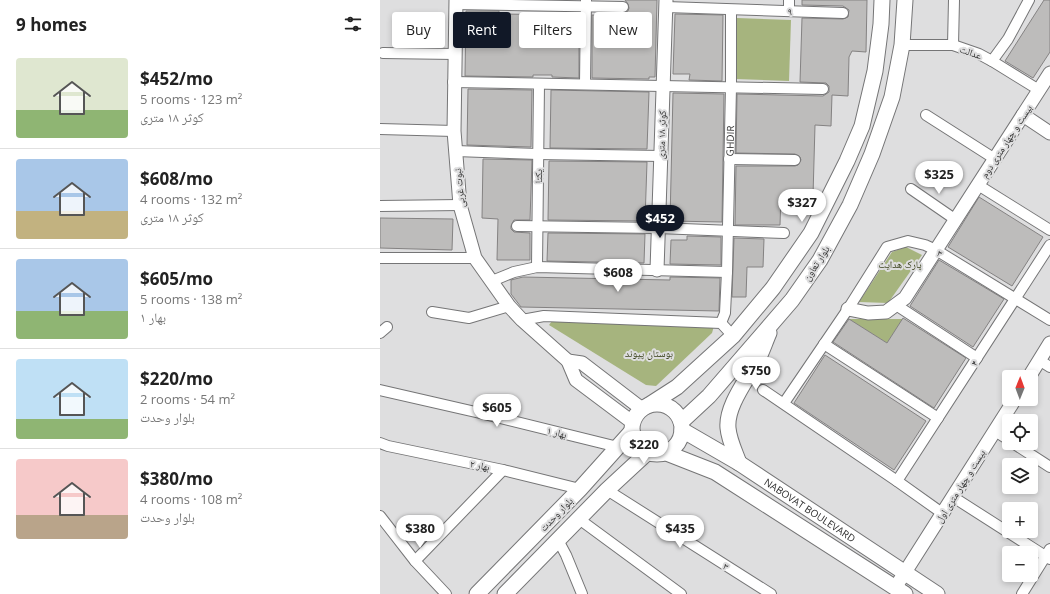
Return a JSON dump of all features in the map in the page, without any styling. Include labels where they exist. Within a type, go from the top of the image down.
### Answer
[{"type":"main road","name":"بلوار تعاون","points":[[646,407],[677,388],[733,336],[773,288],[811,233],[847,161],[862,126],[875,71],[881,24],[882,0]]},
{"type":"main road","name":"بلوار تعاون","points":[[681,426],[792,300],[820,260],[850,205],[872,154],[892,97],[902,45],[905,0]]},
{"type":"main road","points":[[740,463],[734,450],[728,427],[730,414],[737,396],[757,361],[774,322]]},
{"type":"main road","points":[[657,404],[665,405],[672,409],[677,415],[681,426],[681,436],[675,446],[664,452],[656,454],[648,452],[637,444],[633,438],[632,427],[636,415],[646,407],[657,404]]},
{"type":"main road","name":"NABOVAT BOULEVARD","points":[[681,426],[740,463],[937,594]]},
{"type":"main road","name":"بلوار وحدت","points":[[477,594],[580,489],[618,447],[632,427]]},
{"type":"main road","name":"بلوار وحدت","points":[[505,594],[607,490],[648,452]]},
{"type":"main road","name":"NABOVAT BOULEVARD","points":[[664,452],[715,472],[900,591]]},
{"type":"street","points":[[789,0],[789,11]]},
{"type":"street","points":[[953,45],[954,0]]},
{"type":"street","name":"عدالت","points":[[902,45],[953,45],[992,61],[1008,39],[1029,0]]},
{"type":"street","points":[[456,2],[586,3],[623,7]]},
{"type":"street","name":"نبوت غربی","points":[[456,2],[454,131],[460,205],[475,258],[509,306],[522,320],[568,361],[576,380],[632,427]]},
{"type":"street","points":[[585,84],[586,3]]},
{"type":"street","name":"۹","points":[[666,4],[731,10],[843,13]]},
{"type":"street","name":"کوثر ۱۸ متری","points":[[657,270],[666,4]]},
{"type":"street","name":"GHDIR","points":[[721,322],[725,313],[727,272],[731,10]]},
{"type":"street","points":[[383,52],[454,54]]},
{"type":"street","points":[[992,61],[1039,90]]},
{"type":"street","name":"بیست و چهار متری دوم","points":[[848,309],[868,313],[886,312],[905,298],[1050,74]]},
{"type":"street","points":[[454,82],[823,89]]},
{"type":"street","name":"یکتا","points":[[537,267],[539,84]]},
{"type":"street","points":[[926,115],[995,159]]},
{"type":"street","points":[[1023,115],[1050,133]]},
{"type":"street","points":[[380,129],[454,131]]},
{"type":"street","points":[[456,151],[661,156]]},
{"type":"street","points":[[729,159],[795,160]]},
{"type":"street","points":[[978,185],[1050,230]]},
{"type":"street","points":[[911,188],[956,220]]},
{"type":"street","points":[[380,206],[460,205]]},
{"type":"street","points":[[517,226],[658,228],[784,233]]},
{"type":"street","name":"۳","points":[[784,403],[848,309],[887,248],[908,242],[925,245],[936,250],[1050,320]]},
{"type":"street","name":"۴","points":[[897,481],[1050,245]]},
{"type":"street","points":[[380,258],[475,258]]},
{"type":"street","points":[[492,280],[514,272],[537,267],[727,272]]},
{"type":"street","points":[[896,305],[977,358]]},
{"type":"street","points":[[432,312],[469,318],[509,306]]},
{"type":"street","points":[[522,320],[544,316],[721,322],[733,336]]},
{"type":"street","points":[[1045,364],[1050,343]]},
{"type":"street","points":[[824,344],[938,418]]},
{"type":"street","name":"نبوت غربی","points":[[568,361],[582,363],[646,407]]},
{"type":"street","name":"بهار ۱","points":[[380,390],[618,447]]},
{"type":"street","points":[[764,390],[942,513]]},
{"type":"street","name":"بیست و چهار متری اول","points":[[900,591],[904,573],[1011,406]]},
{"type":"street","points":[[995,431],[1002,436]]},
{"type":"street","name":"بهار ۲","points":[[380,443],[388,446],[503,470],[580,489]]},
{"type":"street","points":[[1024,450],[1050,467]]},
{"type":"street","points":[[415,561],[503,470]]},
{"type":"street","name":"۳","points":[[607,490],[766,593]]},
{"type":"street","points":[[953,497],[1049,555],[1022,594]]},
{"type":"street","points":[[380,516],[415,561],[446,594]]},
{"type":"street","points":[[579,519],[681,594]]},
{"type":"street","points":[[558,540],[566,555],[582,594]]},
{"type":"green space","points":[[737,18],[791,20],[789,81],[735,79]]},
{"type":"green space","name":"پارک‌ هدایت","points":[[906,247],[922,255],[888,303],[859,302],[892,252]]},
{"type":"green space","points":[[848,319],[903,319],[887,343]]},
{"type":"green space","name":"بوستان پیوند","points":[[552,321],[714,326],[712,333],[656,386],[646,385],[549,325]]},
{"type":"building","points":[[625,0],[657,0],[655,77],[649,77],[649,79],[592,78],[592,15],[594,15],[594,48],[652,48],[652,12],[626,12],[629,8]]},
{"type":"building","points":[[802,0],[867,0],[866,52],[852,51],[849,57],[848,96],[832,95],[831,126],[815,125],[813,196],[781,195],[780,225],[735,225],[736,166],[795,166],[798,165],[801,160],[800,157],[795,154],[736,153],[737,94],[823,96],[829,92],[829,86],[826,83],[800,82],[802,18],[843,19],[848,17],[849,10],[843,6],[802,5]]},
{"type":"building","points":[[1044,0],[1050,0],[1050,52],[1033,78],[1005,61]]},
{"type":"building","points":[[466,11],[499,11],[499,12]]},
{"type":"building","points":[[511,14],[519,14],[519,48],[579,48],[579,78],[552,77],[552,75],[533,75],[533,77],[465,76],[465,48],[511,48]]},
{"type":"building","points":[[675,14],[723,15],[722,81],[689,80],[690,74],[673,74]]},
{"type":"building","points":[[468,89],[532,90],[531,147],[467,145]]},
{"type":"building","points":[[551,90],[649,92],[647,149],[550,148]]},
{"type":"building","points":[[673,93],[724,94],[722,222],[670,221]]},
{"type":"building","points":[[483,159],[532,160],[530,220],[514,220],[511,226],[511,229],[514,232],[530,233],[530,260],[497,260],[498,219],[482,218]]},
{"type":"building","points":[[549,161],[647,162],[645,221],[548,220]]},
{"type":"building","points":[[979,197],[1043,237],[1012,286],[948,247]]},
{"type":"building","points":[[380,218],[453,219],[452,250],[380,248]]},
{"type":"building","points":[[548,233],[645,234],[644,263],[547,261]]},
{"type":"building","points":[[687,236],[721,237],[721,265],[670,264],[671,240],[687,240]]},
{"type":"building","points":[[734,238],[764,239],[763,267],[747,267],[746,297],[732,297]]},
{"type":"building","points":[[939,260],[1004,299],[973,347],[910,306]]},
{"type":"building","points":[[523,277],[670,280],[670,277],[720,278],[719,311],[521,307],[511,294],[511,280]]},
{"type":"building","points":[[903,318],[966,358],[934,408],[833,342],[849,319],[887,343]]},
{"type":"building","points":[[825,355],[926,421],[894,470],[794,403]]}]
